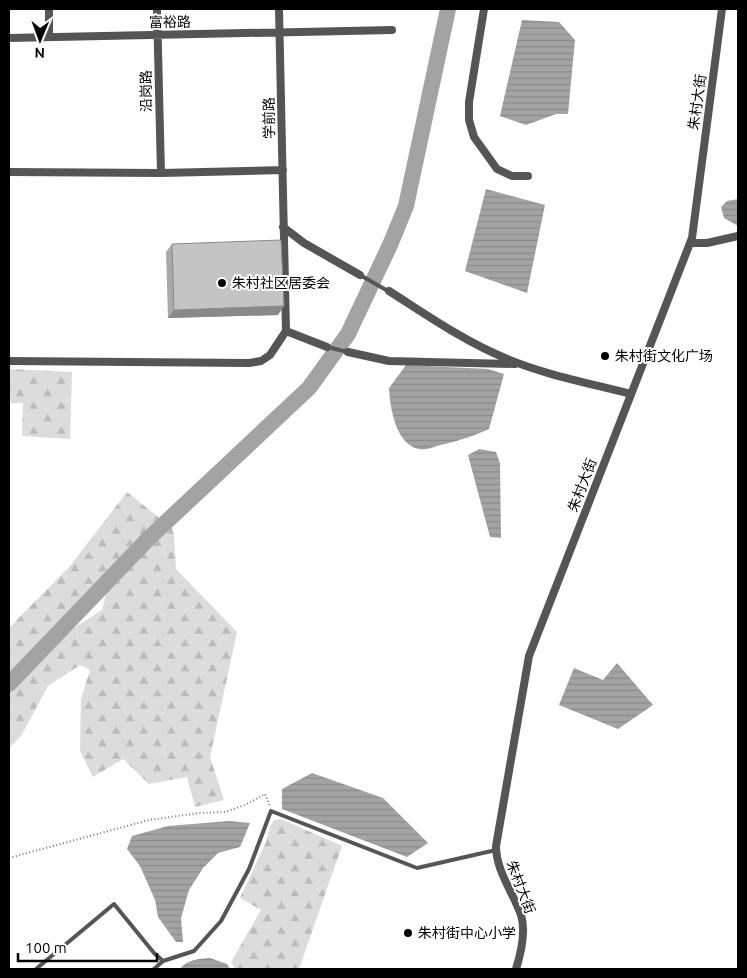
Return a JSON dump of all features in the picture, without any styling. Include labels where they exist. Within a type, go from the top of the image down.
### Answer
[{"type":"street","points":[[49,9],[49,37]]},
{"type":"street","name":"沿岗路","points":[[157,9],[161,173]]},
{"type":"street","name":"学前路","points":[[279,9],[286,330]]},
{"type":"street","points":[[484,9],[469,102],[469,120],[474,137],[497,169],[512,176],[528,176]]},
{"type":"street","name":"朱村大街","points":[[516,969],[522,938],[521,917],[496,858],[496,850],[497,833],[529,656],[690,243],[722,9]]},
{"type":"street","name":"富裕路","points":[[9,38],[392,30]]},
{"type":"street","points":[[9,172],[161,173],[283,170]]},
{"type":"street","points":[[283,227],[304,243],[360,275]]},
{"type":"street","points":[[690,243],[706,243],[738,236]]},
{"type":"street","points":[[389,291],[478,346],[521,364],[631,394]]},
{"type":"street","points":[[9,361],[261,362],[270,355],[286,330],[327,347]]},
{"type":"street","points":[[348,352],[389,361],[438,364],[521,364]]},
{"type":"lane","points":[[360,275],[389,291]]},
{"type":"lane","points":[[327,347],[348,352]]},
{"type":"lane","points":[[154,969],[163,961],[194,951],[221,921],[249,869],[272,811],[417,868],[496,850]]},
{"type":"lane","points":[[36,969],[114,904],[154,953],[163,961]]},
{"type":"path","points":[[9,858],[149,820],[199,812],[225,812],[245,805],[265,794],[272,811]]},
{"type":"green space","points":[[9,369],[72,372],[70,439],[22,436],[23,403],[9,403]]},
{"type":"green space","points":[[127,492],[162,520],[9,679],[9,628],[70,566]]},
{"type":"green space","points":[[170,522],[174,534],[176,569],[237,632],[210,757],[224,800],[195,807],[187,777],[149,784],[123,759],[93,777],[80,751],[81,699],[90,670],[80,665],[48,686],[21,736],[9,748],[9,692],[66,633],[102,610],[108,587]]},
{"type":"green space","points":[[281,819],[342,846],[299,969],[235,969],[231,962],[261,910],[240,898],[266,842],[270,827],[274,820]]},
{"type":"shaded area","points":[[522,20],[559,22],[575,40],[568,114],[556,114],[526,125],[500,116]]},
{"type":"shaded area","points":[[486,189],[545,205],[527,293],[465,271]]},
{"type":"shaded area","points":[[738,199],[738,226],[724,218],[721,207],[727,201]]},
{"type":"shaded area","points":[[406,365],[488,369],[504,374],[489,429],[467,438],[428,449],[419,449],[411,446],[405,441],[396,424],[389,388]]},
{"type":"shaded area","points":[[479,449],[496,452],[500,463],[501,538],[490,537],[468,455]]},
{"type":"shaded area","points":[[617,663],[653,705],[618,729],[559,705],[574,668],[603,680]]},
{"type":"shaded area","points":[[312,773],[383,798],[428,843],[407,857],[282,809],[282,789]]},
{"type":"shaded area","points":[[229,821],[250,823],[240,847],[218,853],[203,868],[189,890],[181,918],[183,942],[176,942],[158,917],[155,900],[140,866],[127,849],[132,836],[168,826]]},
{"type":"shaded area","points":[[210,958],[227,964],[230,969],[180,969],[190,961]]},
{"type":"building","name":"朱村社区居委会","points":[[281,240],[284,306],[174,310],[172,244]]},
{"type":"waterway","points":[[9,684],[148,539],[309,388],[348,334],[390,245],[406,206],[448,9]]},
{"type":"place","name":"朱村社区居委会","points":[[222,283]]},
{"type":"place","name":"朱村街文化广场","points":[[605,356]]},
{"type":"place","name":"朱村街中心小学","points":[[408,933]]}]
